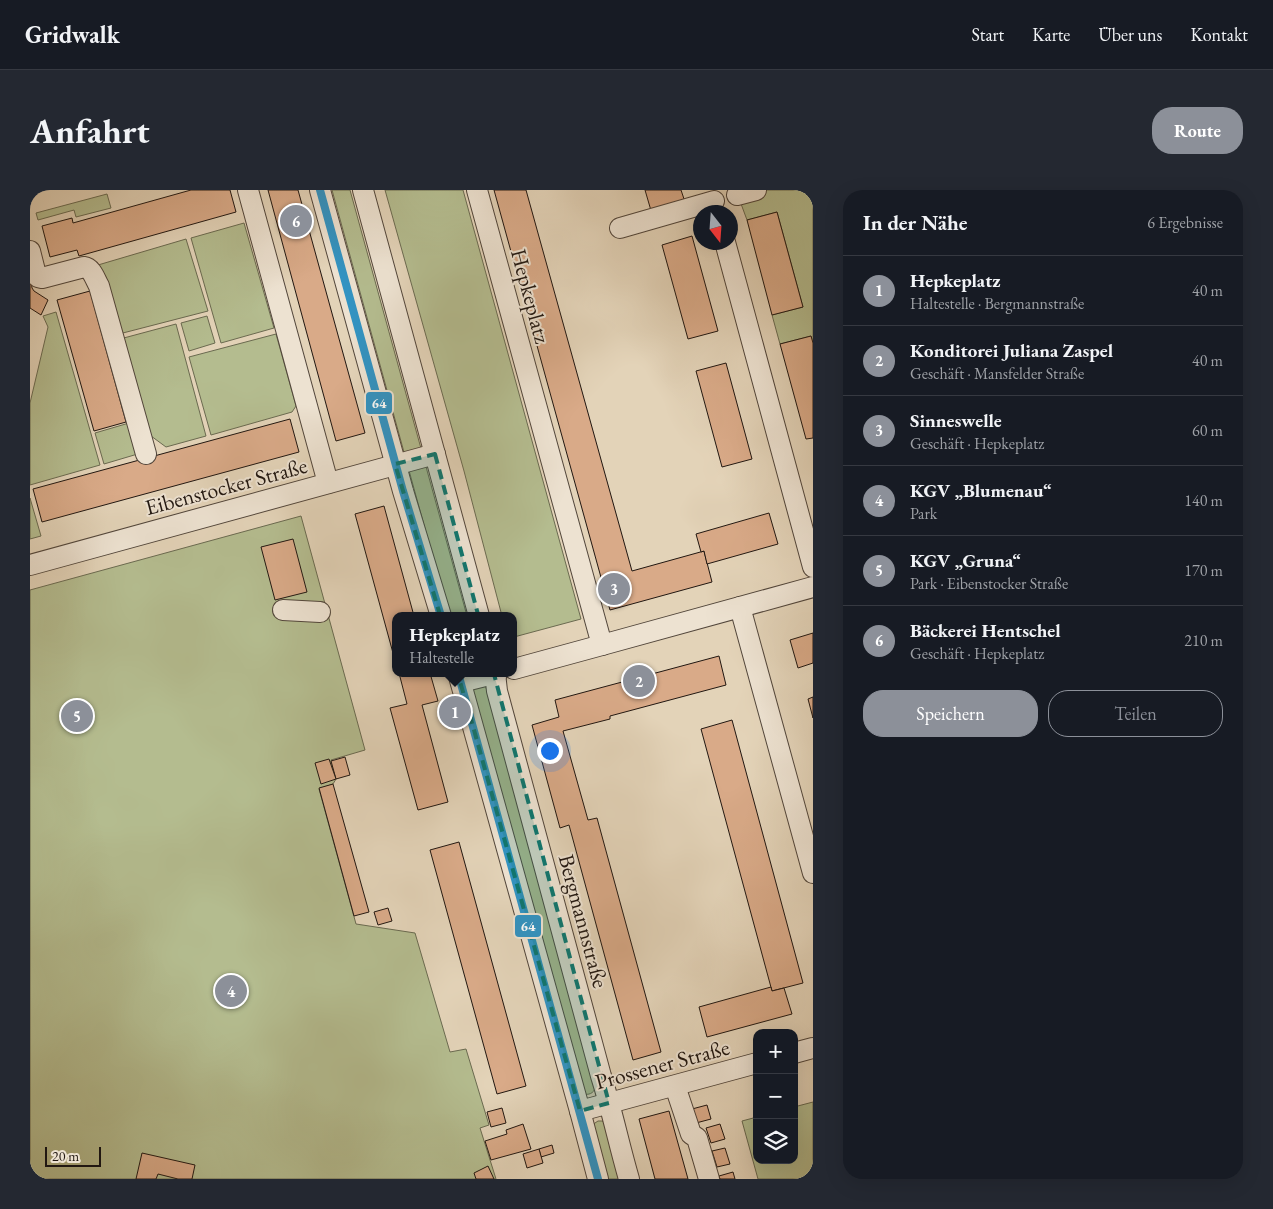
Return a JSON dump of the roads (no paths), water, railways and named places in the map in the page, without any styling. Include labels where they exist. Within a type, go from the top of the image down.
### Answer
[{"type":"street","points":[[248,190],[328,483]]},
{"type":"street","points":[[320,190],[396,464],[440,612]]},
{"type":"street","points":[[363,190],[478,612]]},
{"type":"street","name":"Hepkeplatz","points":[[477,190],[602,645]]},
{"type":"street","points":[[620,228],[714,201]]},
{"type":"street","points":[[727,250],[813,566]]},
{"type":"street","points":[[30,251],[38,277],[42,278],[84,267],[88,268],[92,273],[99,286],[146,454]]},
{"type":"street","name":"Eibenstocker Straße","points":[[30,565],[435,454]]},
{"type":"street","points":[[517,668],[813,587]]},
{"type":"street","points":[[740,606],[813,873]]},
{"type":"street","points":[[283,610],[320,612]]},
{"type":"street","points":[[459,677],[598,1179]]},
{"type":"street","name":"Bergmannstraße","points":[[496,677],[498,692],[629,1179]]},
{"type":"street","points":[[798,1052],[813,1048]]},
{"type":"street","name":"Prossener Straße","points":[[580,1112],[753,1065]]},
{"type":"street","points":[[675,1086],[691,1134],[696,1138],[709,1179]]},
{"type":"place","name":"Bäckerei Hentschel","points":[[296,221]]},
{"type":"place","name":"Sinneswelle","points":[[614,589]]},
{"type":"place","name":"Konditorei Juliana Zaspel","points":[[639,681]]},
{"type":"place","name":"Hepkeplatz","points":[[455,712]]},
{"type":"place","name":"KGV „Gruna“","points":[[77,716]]},
{"type":"place","name":"KGV „Blumenau“","points":[[231,991]]}]
